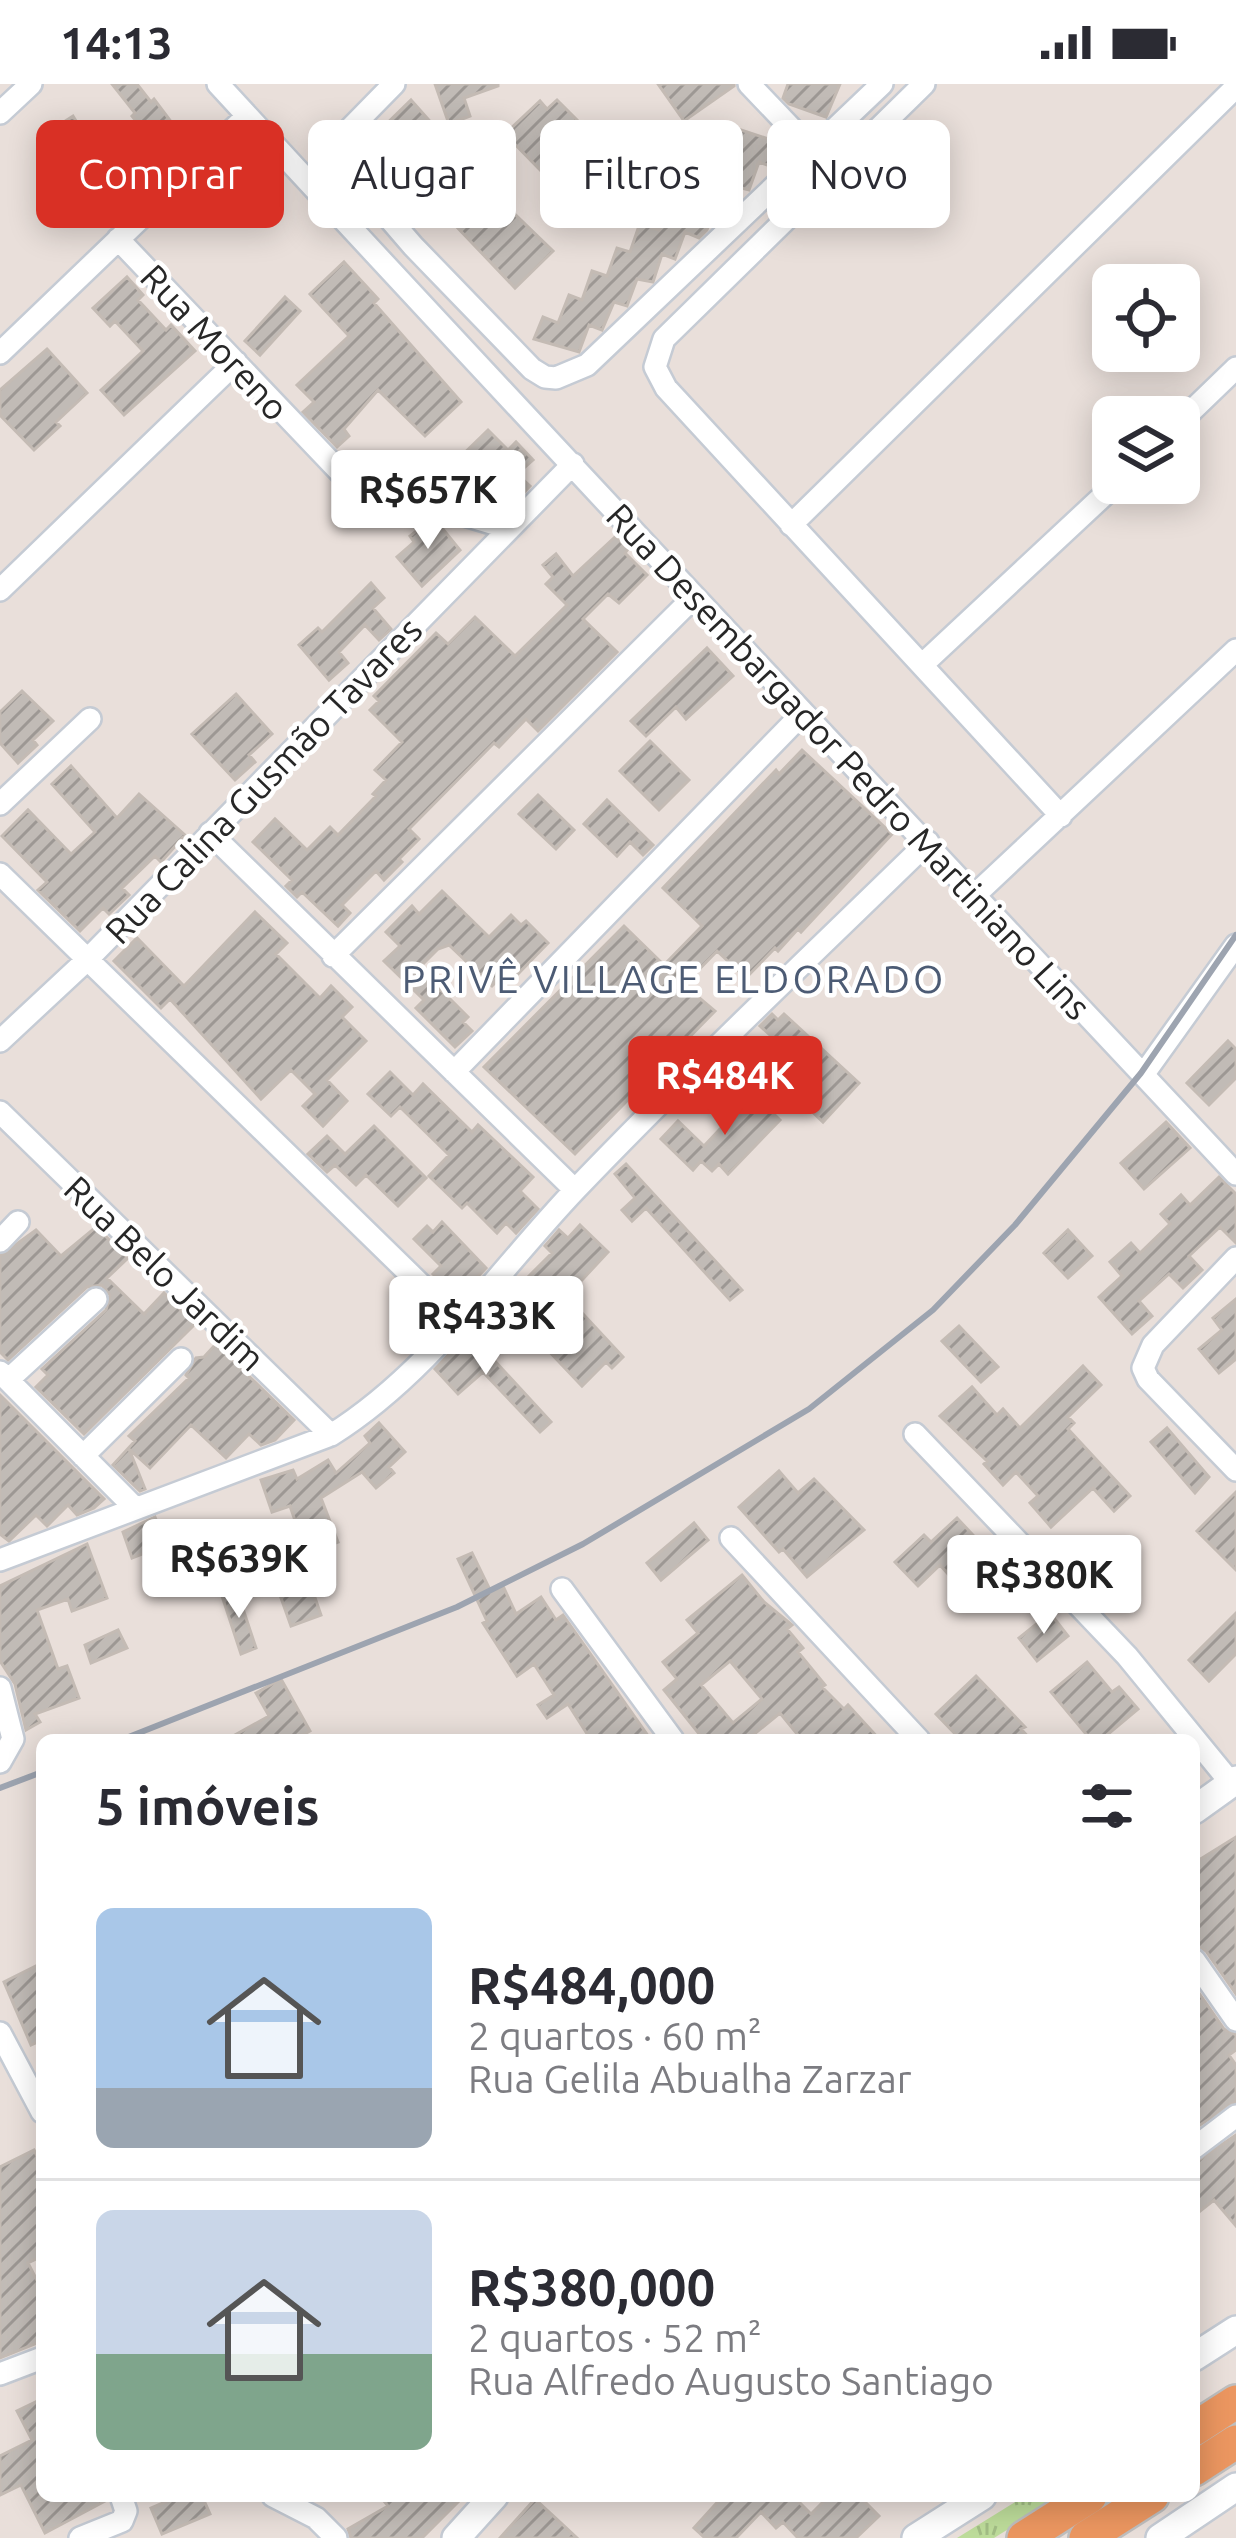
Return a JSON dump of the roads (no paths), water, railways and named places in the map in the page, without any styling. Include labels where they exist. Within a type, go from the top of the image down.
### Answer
[{"type":"highway","points":[[1200,2425],[1236,2402]]},
{"type":"highway","points":[[1200,2465],[1236,2442]]},
{"type":"highway","points":[[1024,2538],[1081,2502]]},
{"type":"highway","points":[[1086,2538],[1143,2502]]},
{"type":"main road","points":[[1200,1806],[1233,1782]]},
{"type":"main road","points":[[1200,2353],[1236,2330]]},
{"type":"main road","points":[[1160,2538],[1236,2488]]},
{"type":"main road","points":[[456,2538],[489,2502]]},
{"type":"main road","points":[[916,2538],[973,2502]]},
{"type":"street","points":[[0,112],[32,84]]},
{"type":"street","name":"Rua Desembargador Pedro Martiniano Lins","points":[[218,84],[693,598],[928,842],[1236,1174]]},
{"type":"street","points":[[394,84],[334,150],[413,246],[532,369],[550,378],[587,365],[767,191]]},
{"type":"street","points":[[749,84],[783,120]]},
{"type":"street","points":[[843,120],[882,84]]},
{"type":"street","points":[[924,84],[664,339],[655,367],[666,388],[1061,816]]},
{"type":"street","points":[[791,525],[1235,87]]},
{"type":"street","points":[[0,353],[247,116]]},
{"type":"street","name":"Rua Moreno","points":[[118,239],[347,477],[508,528]]},
{"type":"street","points":[[391,272],[413,246]]},
{"type":"street","points":[[0,590],[236,362]]},
{"type":"street","points":[[1200,403],[1236,368]]},
{"type":"street","name":"Rua Calina Gusmão Tavares","points":[[0,1041],[88,959],[573,464]]},
{"type":"street","points":[[922,664],[1094,504]]},
{"type":"street","points":[[333,956],[693,598]]},
{"type":"street","points":[[976,894],[1236,650]]},
{"type":"street","points":[[454,1072],[803,713]]},
{"type":"street","points":[[0,804],[91,718]]},
{"type":"street","points":[[209,833],[574,1190]]},
{"type":"street","points":[[0,1560],[331,1435],[400,1380],[574,1190],[928,842]]},
{"type":"street","points":[[0,874],[458,1321]]},
{"type":"street","points":[[1143,1075],[1236,944]]},
{"type":"street","name":"Rua Belo Jardim","points":[[0,1112],[331,1435]]},
{"type":"street","points":[[0,1241],[19,1222]]},
{"type":"street","points":[[1236,1258],[1153,1345],[1144,1371],[1236,1470]]},
{"type":"street","points":[[96,1299],[4,1376],[134,1507]]},
{"type":"street","points":[[83,1456],[181,1359]]},
{"type":"street","points":[[915,1434],[1127,1656],[1193,1734]]},
{"type":"street","points":[[731,1538],[914,1734]]},
{"type":"street","points":[[562,1589],[669,1734]]},
{"type":"street","points":[[0,1688],[13,1729],[12,1747],[0,1762]]},
{"type":"street","points":[[1200,1743],[1233,1782]]},
{"type":"street","points":[[1200,1969],[1236,2020]]},
{"type":"street","points":[[0,2033],[36,2101]]},
{"type":"street","points":[[1200,2143],[1236,2116]]},
{"type":"street","points":[[0,2374],[36,2360]]},
{"type":"street","points":[[80,2538],[124,2519],[123,2502]]},
{"type":"street","points":[[285,2502],[316,2518],[336,2538]]},
{"type":"railway","points":[[136,1734],[457,1607],[583,1544],[809,1409],[933,1310],[1015,1225],[1141,1073],[1236,935]]},
{"type":"railway","points":[[0,1788],[36,1774]]},
{"type":"district","name":"PRIVÊ VILLAGE ELDORADO","points":[[674,978]]}]
